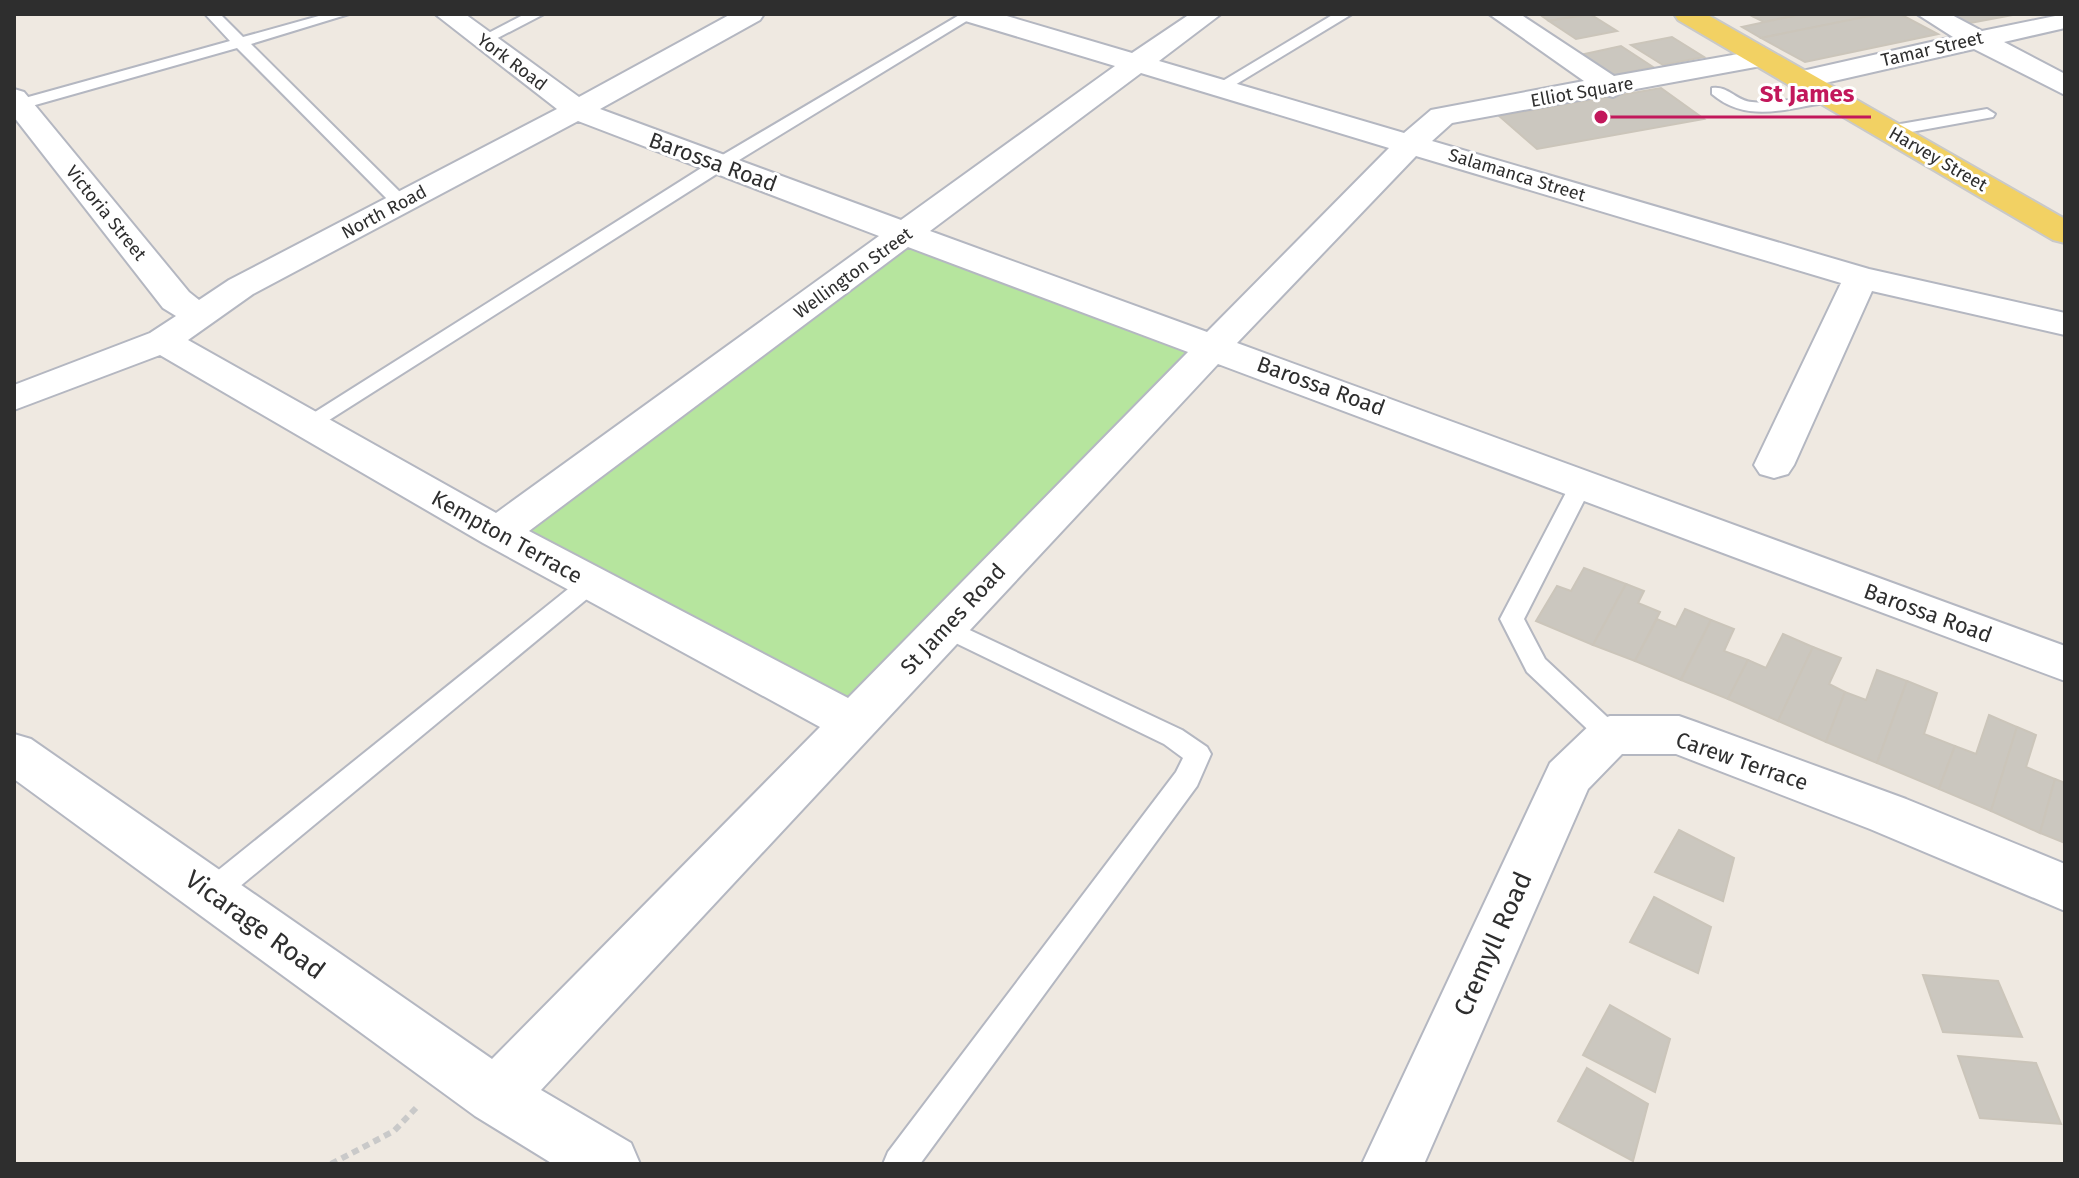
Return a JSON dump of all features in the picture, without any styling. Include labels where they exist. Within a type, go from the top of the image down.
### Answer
[{"type":"main road","name":"Harvey Street","points":[[1687,14],[2065,233]]},
{"type":"street","name":"York Road","points":[[448,14],[577,110]]},
{"type":"street","name":"North Road","points":[[14,398],[163,341],[241,287],[577,110],[751,14]]},
{"type":"street","name":"Salamanca Street","points":[[971,14],[1861,278],[2065,324]]},
{"type":"street","name":"Wellington Street","points":[[498,533],[1135,64],[1208,14]]},
{"type":"street","points":[[1502,14],[1613,88]]},
{"type":"street","points":[[1930,14],[2065,86]]},
{"type":"street","name":"Tamar Street","points":[[1799,80],[2065,20]]},
{"type":"street","name":"Elliot Square","points":[[1411,143],[1442,116],[1613,88],[1761,58]]},
{"type":"street","name":"Victoria Street","points":[[16,103],[176,300],[199,315]]},
{"type":"street","name":"Barossa Road","points":[[577,110],[2065,664]]},
{"type":"street","name":"St James Road","points":[[475,1082],[856,724],[944,627],[1411,143]]},
{"type":"street","points":[[1774,465],[1861,278]]},
{"type":"street","name":"Kempton Terrace","points":[[163,341],[498,533],[856,724]]},
{"type":"street","name":"Carew Terrace","points":[[1610,735],[1679,735],[1888,814],[2065,888]]},
{"type":"street","name":"Cremyll Road","points":[[1393,1164],[1568,777],[1610,735]]},
{"type":"street","name":"Vicarage Road","points":[[14,753],[475,1082],[609,1164]]},
{"type":"lane","points":[[212,14],[401,203]]},
{"type":"lane","points":[[16,103],[342,14]]},
{"type":"lane","points":[[483,40],[537,14]]},
{"type":"lane","points":[[307,424],[720,164],[971,14]]},
{"type":"lane","points":[[1219,88],[1345,14]]},
{"type":"lane","points":[[1718,91],[1729,103],[1754,108],[1828,97]]},
{"type":"lane","points":[[1889,131],[1987,114]]},
{"type":"lane","points":[[1582,483],[1512,619],[1536,665],[1610,735]]},
{"type":"lane","points":[[211,893],[591,583]]},
{"type":"lane","points":[[900,1164],[1187,778],[1198,754],[1140,721],[944,627]]},
{"type":"path","points":[[331,1164],[394,1131],[475,1082]]},
{"type":"green space","points":[[909,238],[1192,347],[848,709],[511,531]]},
{"type":"building","points":[[1539,14],[1586,14],[1549,21]]},
{"type":"building","points":[[1590,14],[1617,31],[1576,39],[1549,21]]},
{"type":"building","points":[[1748,14],[1802,14],[1764,22]]},
{"type":"building","points":[[1802,14],[1879,14],[1761,38],[1742,27]]},
{"type":"building","points":[[1879,14],[1900,14],[1938,34],[1805,62],[1761,38]]},
{"type":"building","points":[[1948,14],[2018,14],[1965,24]]},
{"type":"building","points":[[1672,37],[1704,57],[1663,65],[1631,45]]},
{"type":"building","points":[[1621,46],[1653,67],[1611,76],[1580,55]]},
{"type":"building","points":[[1661,88],[1704,119],[1537,149],[1499,116]]},
{"type":"building","points":[[1584,568],[1626,584],[1593,645],[1536,621],[1557,586],[1571,591]]},
{"type":"building","points":[[1626,584],[1644,591],[1638,603],[1660,612],[1635,661],[1593,645]]},
{"type":"building","points":[[1685,609],[1711,620],[1681,680],[1635,661],[1657,619],[1676,627]]},
{"type":"building","points":[[1711,620],[1734,629],[1724,651],[1748,660],[1728,699],[1681,680]]},
{"type":"building","points":[[1783,634],[1813,647],[1778,721],[1728,699],[1748,660],[1766,668]]},
{"type":"building","points":[[1813,647],[1841,658],[1829,684],[1845,692],[1826,742],[1778,721]]},
{"type":"building","points":[[1877,670],[1907,681],[1877,763],[1826,742],[1845,692],[1866,700]]},
{"type":"building","points":[[1907,681],[1937,693],[1924,734],[1955,746],[1939,789],[1877,763]]},
{"type":"building","points":[[1989,715],[2017,727],[1991,811],[1939,789],[1955,746],[1976,754]]},
{"type":"building","points":[[2017,727],[2036,735],[2026,767],[2055,779],[2040,833],[1991,811]]},
{"type":"building","points":[[2055,779],[2065,783],[2065,843],[2040,833]]},
{"type":"building","points":[[1679,830],[1734,858],[1723,901],[1655,872]]},
{"type":"building","points":[[1654,897],[1711,927],[1698,973],[1630,942]]},
{"type":"building","points":[[1923,975],[1998,981],[2022,1037],[1943,1032]]},
{"type":"building","points":[[1610,1005],[1670,1039],[1655,1092],[1583,1055]]},
{"type":"building","points":[[1958,1056],[2036,1063],[2061,1124],[1980,1118]]},
{"type":"building","points":[[1587,1068],[1648,1104],[1633,1161],[1558,1121]]},
{"type":"place","name":"St James","points":[[1601,117]]}]
